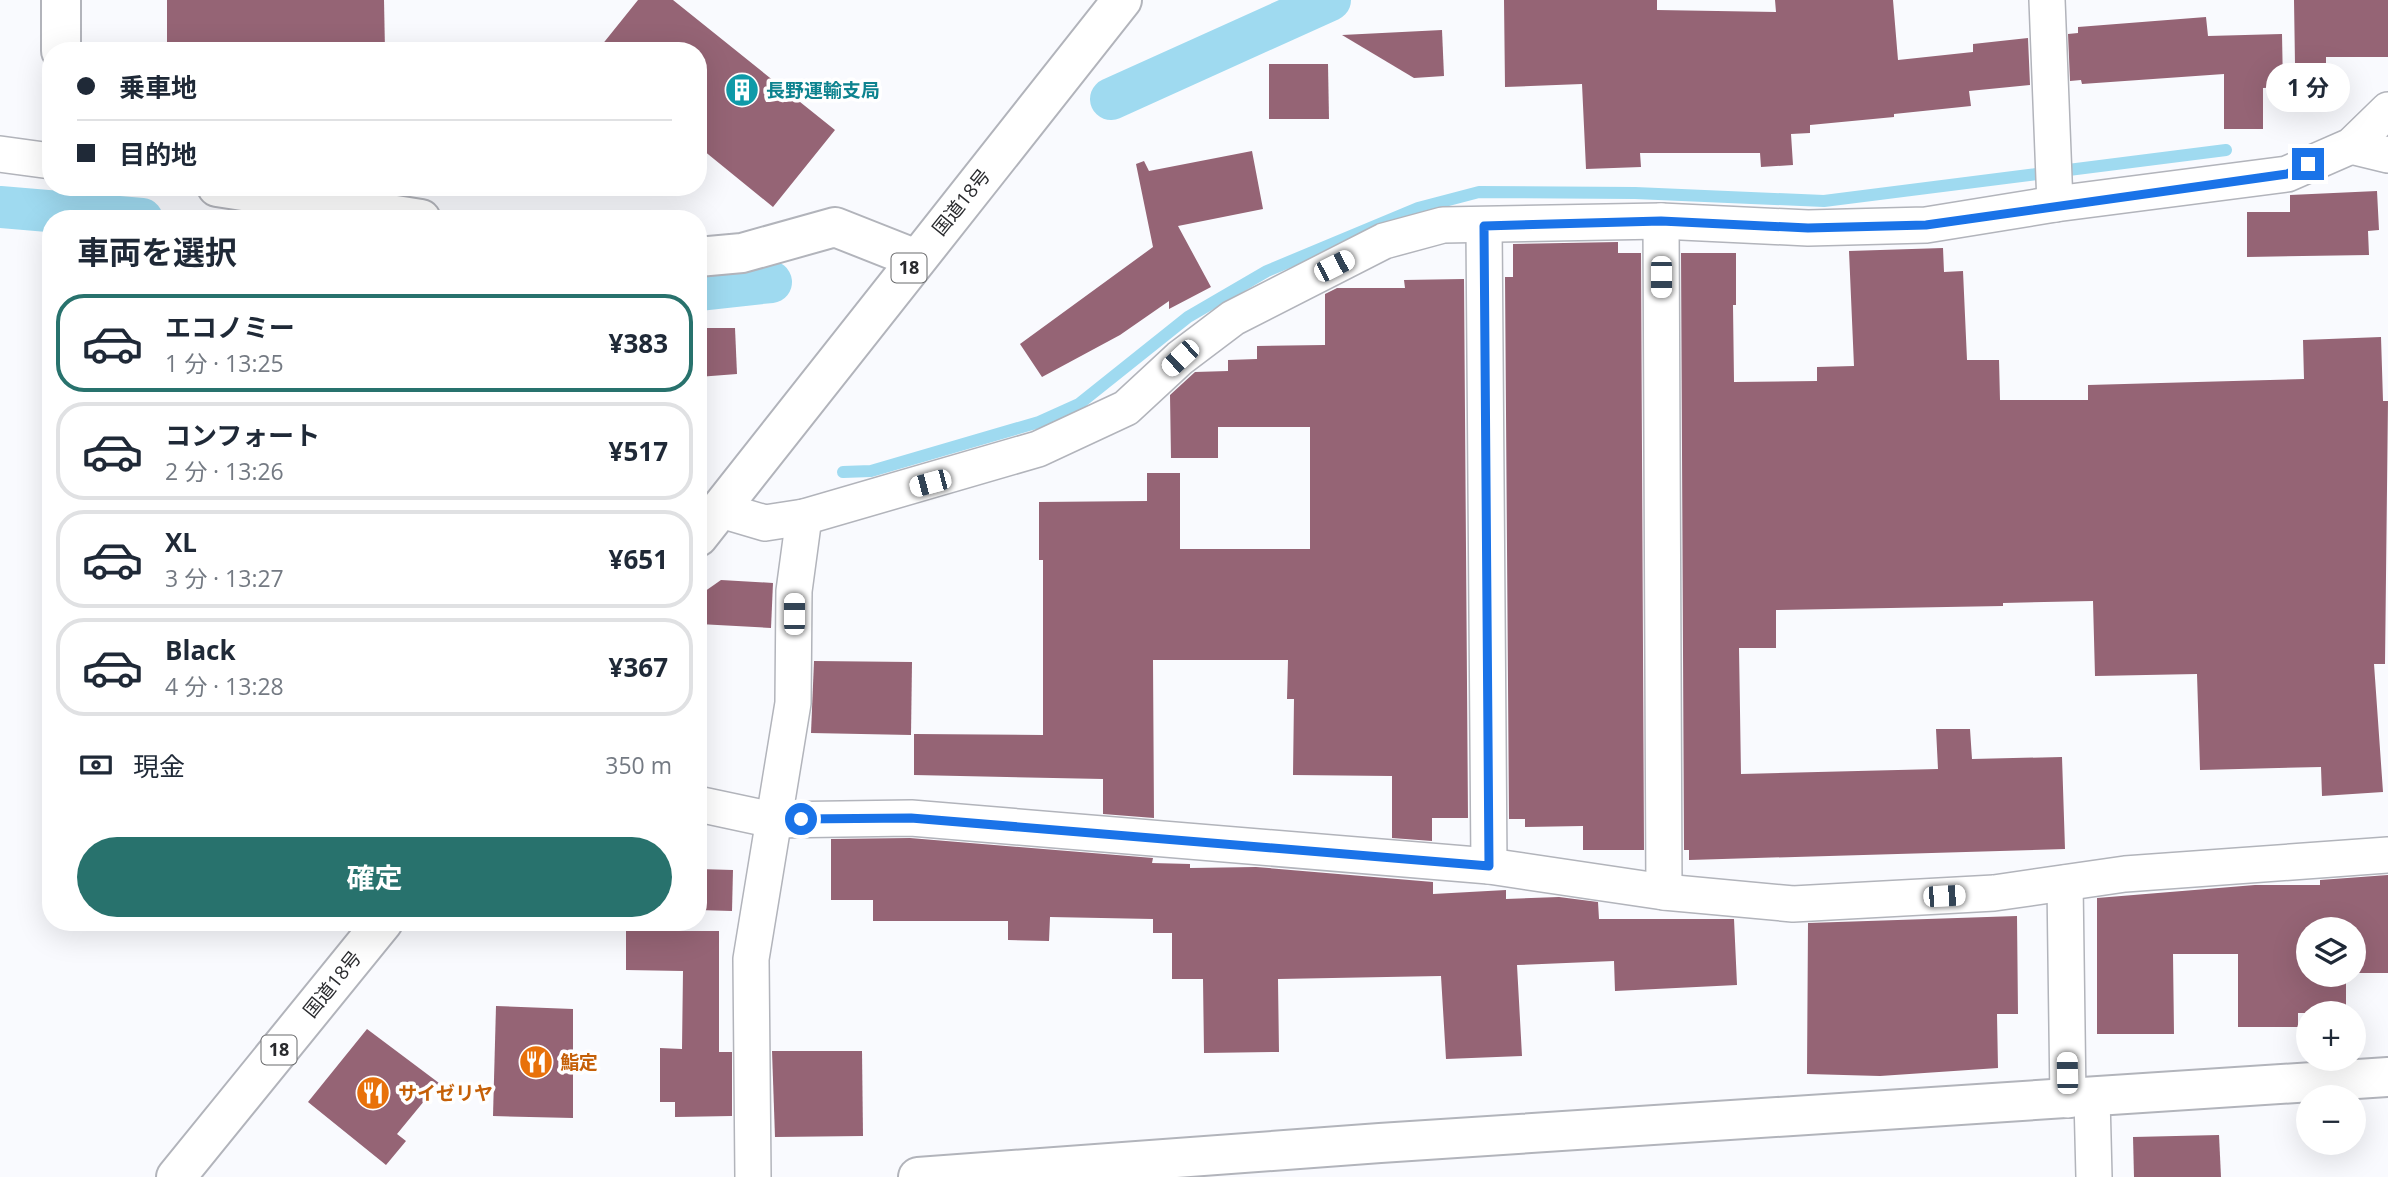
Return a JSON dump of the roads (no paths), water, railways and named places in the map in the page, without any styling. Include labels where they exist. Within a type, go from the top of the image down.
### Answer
[{"type":"main road","points":[[61,0],[61,42]]},
{"type":"main road","name":"国道18号","points":[[710,524],[1122,0]]},
{"type":"main road","points":[[274,196],[364,210]]},
{"type":"main road","points":[[707,256],[742,253],[835,227],[916,259]]},
{"type":"main road","name":"国道18号","points":[[176,1177],[376,931]]},
{"type":"main road","points":[[918,1177],[1380,1143],[2388,1077]]},
{"type":"street","points":[[2047,0],[2054,187]]},
{"type":"street","points":[[710,524],[765,523],[804,517],[1038,449],[1126,408],[1180,358],[1233,318],[1384,241],[1443,225],[1661,221],[1808,228],[1926,225],[2054,187],[2287,174],[2351,146],[2388,110]]},
{"type":"street","points":[[2351,146],[2388,155]]},
{"type":"street","points":[[0,154],[42,160]]},
{"type":"street","points":[[1661,221],[1664,892]]},
{"type":"street","points":[[1484,226],[1489,866]]},
{"type":"street","points":[[753,1177],[751,959],[793,704],[794,591],[804,517]]},
{"type":"street","points":[[707,806],[773,820],[911,818],[1489,866],[1664,892],[1793,904],[1994,893],[2125,874],[2388,855]]},
{"type":"street","points":[[2065,883],[2080,1099],[2094,1177]]},
{"type":"waterway","points":[[1111,99],[1330,0]]},
{"type":"waterway","points":[[843,472],[871,471],[1039,422],[1079,404],[1188,317],[1267,271],[1418,208],[1479,192],[1635,193],[1824,201],[2226,150]]},
{"type":"waterway","points":[[0,207],[42,211]]},
{"type":"waterway","points":[[707,289],[771,282]]},
{"type":"place","name":"長野運輸支局","points":[[742,90]]},
{"type":"place","name":"鮨定","points":[[536,1062]]},
{"type":"place","name":"サイゼリヤ","points":[[373,1093]]}]
